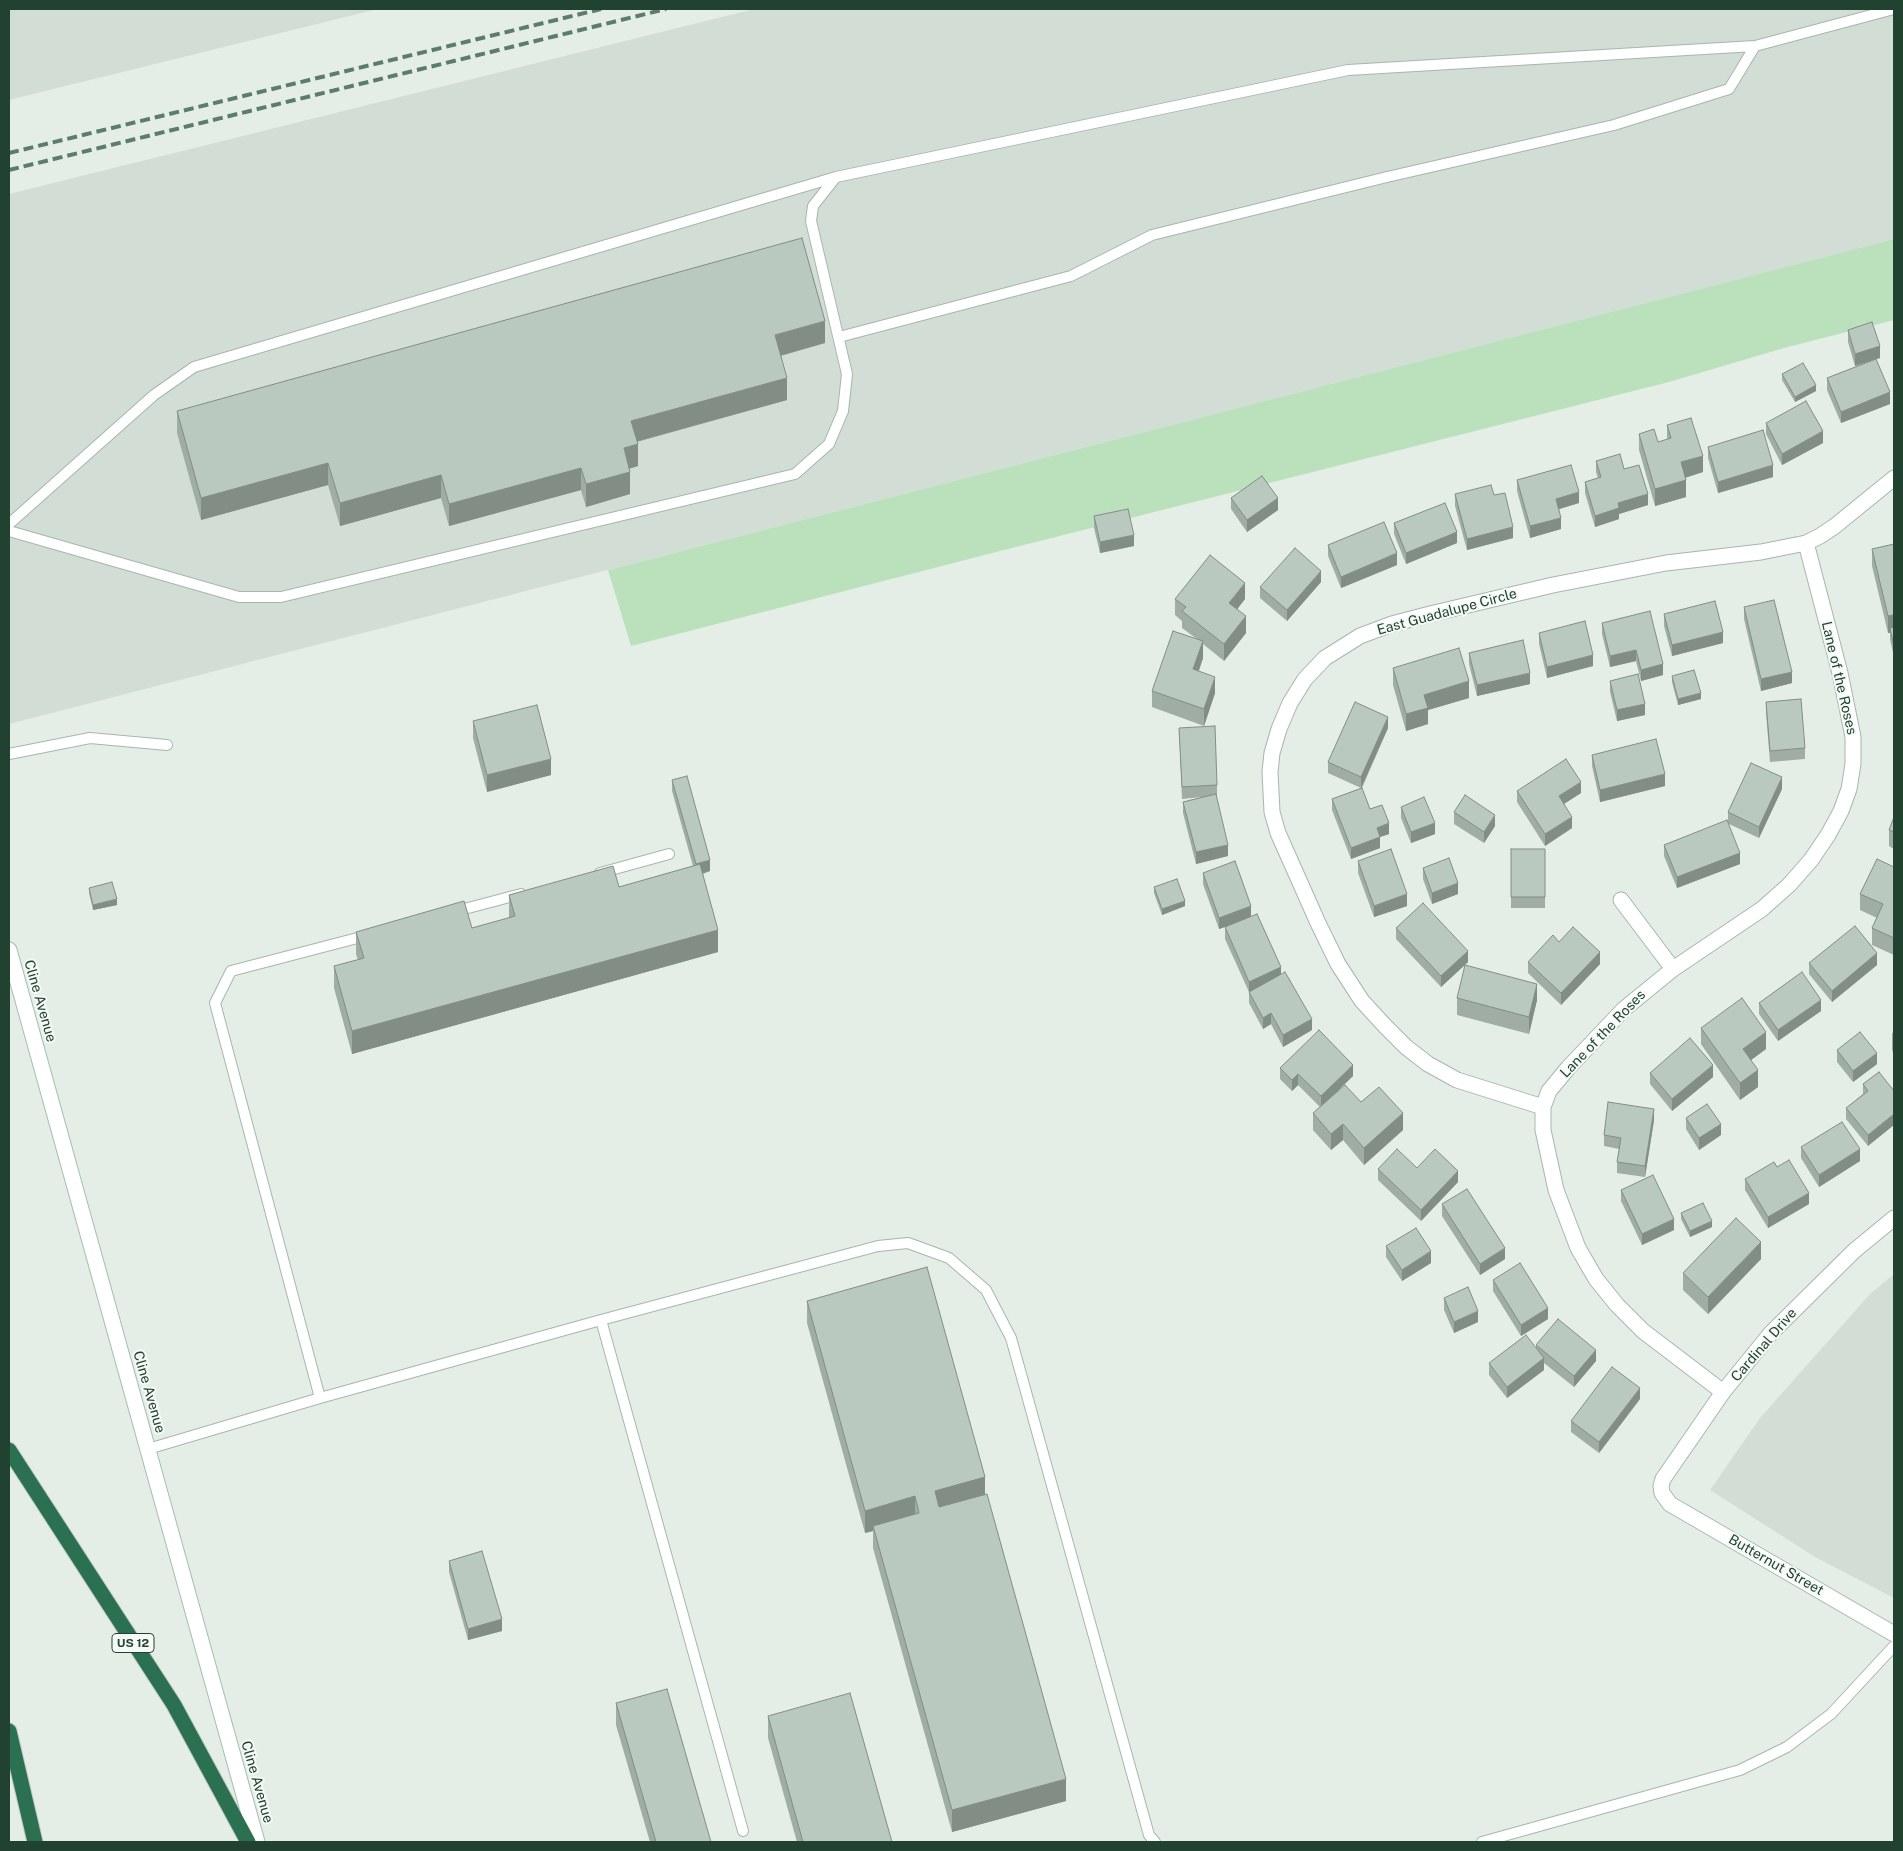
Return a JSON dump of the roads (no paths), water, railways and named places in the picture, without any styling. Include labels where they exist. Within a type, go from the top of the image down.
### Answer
[{"type":"highway","name":"US 12","points":[[9,1450],[174,1705],[248,1842]]},
{"type":"highway","points":[[9,1731],[35,1842]]},
{"type":"street","name":"East Guadalupe Circle","points":[[1543,1107],[1456,1080],[1428,1064],[1406,1047],[1362,1001],[1343,971],[1318,924],[1278,833],[1272,812],[1270,772],[1272,752],[1290,703],[1305,679],[1325,658],[1360,636],[1392,624],[1601,575],[1666,562],[1789,548],[1806,543],[1827,531],[1894,478]]},
{"type":"street","name":"Lane of the Roses","points":[[1543,1107],[1549,1091],[1568,1068],[1624,1009],[1672,970],[1762,909],[1789,885],[1811,860],[1841,811],[1849,788],[1853,764],[1853,737],[1840,673],[1806,543]]},
{"type":"street","points":[[1621,900],[1672,970]]},
{"type":"street","name":"Cline Avenue","points":[[9,950],[257,1842]]},
{"type":"street","points":[[1543,1107],[1543,1130],[1556,1190],[1578,1248],[1596,1279],[1617,1305],[1643,1331],[1723,1392]]},
{"type":"street","name":"Cardinal Drive","points":[[1662,1493],[1663,1479],[1723,1392],[1771,1333],[1854,1251],[1894,1218]]},
{"type":"street","name":"Butternut Street","points":[[1662,1493],[1670,1504],[1894,1634]]},
{"type":"lane","points":[[9,524],[154,395],[194,367],[836,177],[1348,70],[1756,46],[1894,9]]},
{"type":"lane","points":[[838,337],[1071,276],[1152,235],[1397,175],[1614,125],[1729,89],[1756,46]]},
{"type":"lane","points":[[9,531],[239,597],[281,597],[795,474],[829,444],[843,411],[847,374],[811,221],[813,206],[836,177]]},
{"type":"lane","points":[[9,754],[90,738],[167,744]]},
{"type":"lane","points":[[593,875],[670,854]]},
{"type":"lane","points":[[441,916],[526,892]]},
{"type":"lane","points":[[320,1398],[215,1003],[231,972],[383,931]]},
{"type":"lane","points":[[148,1449],[320,1398],[878,1246],[908,1243],[949,1258],[986,1290],[1011,1338],[1150,1835],[1155,1842]]},
{"type":"lane","points":[[601,1320],[743,1831]]},
{"type":"lane","points":[[1482,1842],[1740,1770],[1787,1747],[1830,1714],[1894,1646]]},
{"type":"railway","points":[[9,153],[601,9]]},
{"type":"railway","points":[[9,170],[666,9]]}]
